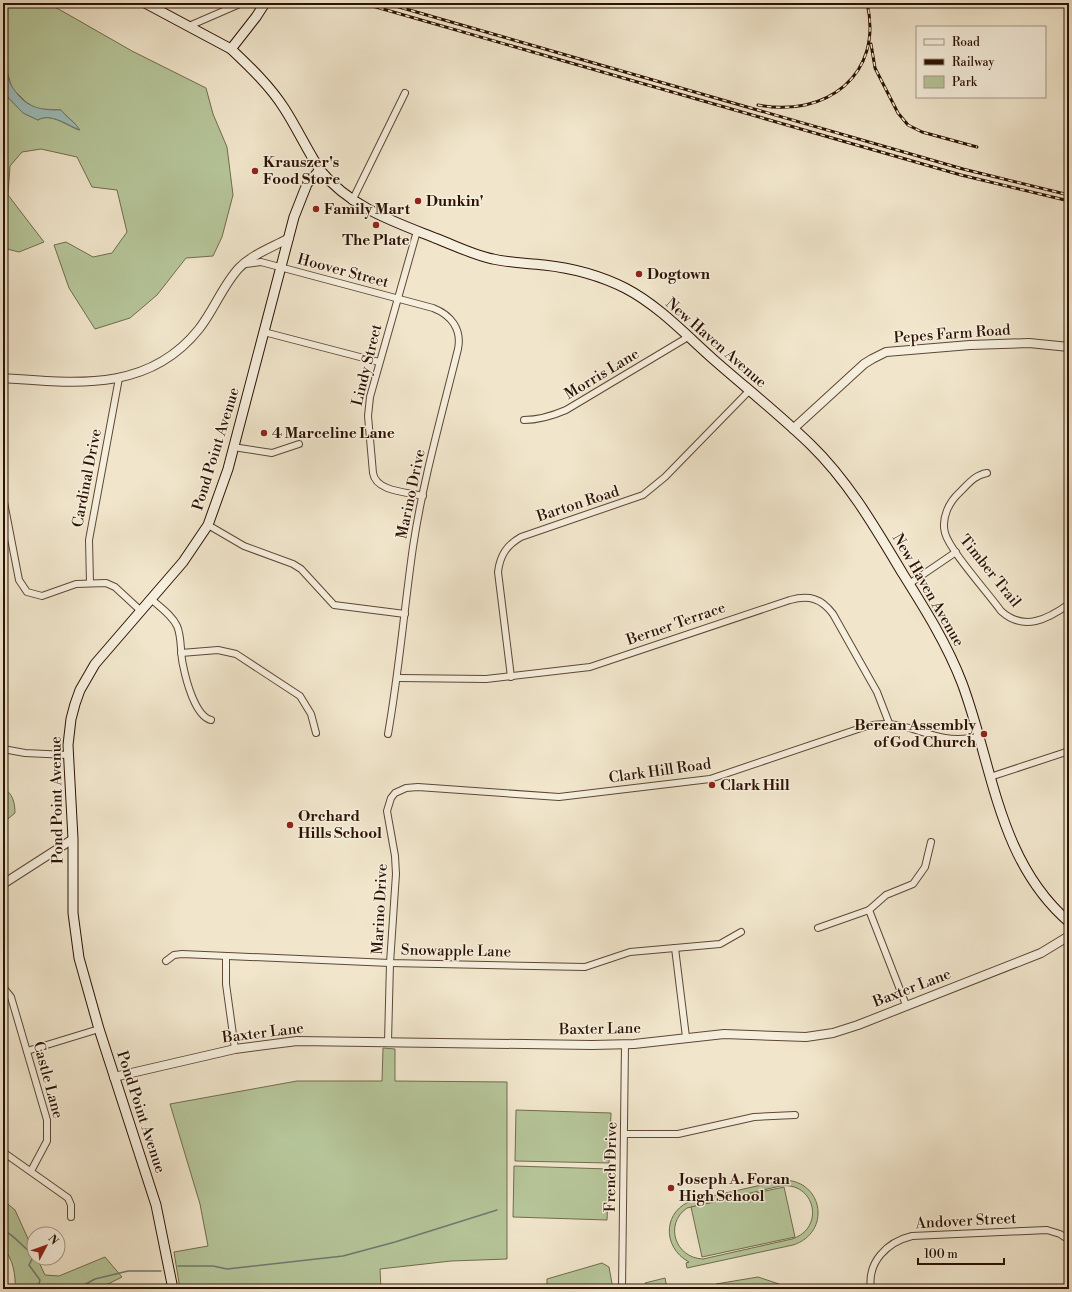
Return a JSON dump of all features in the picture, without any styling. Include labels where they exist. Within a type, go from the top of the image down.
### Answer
[{"type":"main road","name":"New Haven Avenue","points":[[145,3],[231,49],[273,92],[320,170],[327,179],[352,201],[381,217],[493,259],[561,267],[602,278],[636,295],[793,428],[812,446],[841,480],[877,529],[939,634],[956,669],[979,737],[1010,840],[1023,867],[1038,890],[1069,922]]},
{"type":"main road","points":[[231,49],[265,3]]},
{"type":"main road","name":"Pond Point Avenue","points":[[173,1289],[156,1205],[99,1029],[81,966],[75,938],[73,913],[73,839],[68,755],[71,718],[80,690],[95,664],[188,556],[208,525],[219,498],[289,238],[304,190],[310,179],[320,170]]},
{"type":"street","points":[[189,26],[242,3]]},
{"type":"street","points":[[352,201],[405,94]]},
{"type":"street","name":"Lindy Street","points":[[417,231],[379,362],[368,409],[375,479],[378,484],[384,487],[423,496]]},
{"type":"street","points":[[3,378],[60,382],[119,378],[148,370],[159,364],[183,346],[199,328],[236,271],[244,264],[289,238]]},
{"type":"street","name":"Hoover Street","points":[[244,264],[256,262],[398,300]]},
{"type":"street","name":"Marino Drive","points":[[388,734],[398,678],[413,547],[423,496],[458,348],[459,336],[453,322],[444,313],[433,308],[398,300]]},
{"type":"street","points":[[264,332],[379,362]]},
{"type":"street","name":"Morris Lane","points":[[524,420],[537,420],[553,416],[566,410],[688,338]]},
{"type":"street","name":"Pepes Farm Road","points":[[793,428],[864,364],[886,352],[1000,344],[1041,343],[1069,346]]},
{"type":"street","name":"Cardinal Drive","points":[[90,583],[89,540],[119,378]]},
{"type":"street","name":"Barton Road","points":[[511,676],[498,572],[501,558],[508,546],[521,537],[643,495],[665,477],[749,391]]},
{"type":"street","points":[[233,447],[272,453],[300,444]]},
{"type":"street","name":"Timber Trail","points":[[987,473],[978,474],[952,500],[946,513],[944,524],[946,535],[956,552],[1002,611],[1012,619],[1026,622],[1036,622],[1049,617],[1069,604]]},
{"type":"street","points":[[3,497],[19,580],[24,589],[30,593],[42,596],[63,587],[90,583],[106,583],[113,585],[141,611]]},
{"type":"street","points":[[208,525],[244,546],[293,564],[301,569],[334,604],[405,614]]},
{"type":"street","points":[[909,584],[956,552]]},
{"type":"street","name":"Berner Terrace","points":[[398,678],[486,679],[590,667],[790,600],[811,598],[823,603],[833,614],[882,703],[889,723]]},
{"type":"street","points":[[151,599],[168,614],[177,625],[183,666],[194,701],[202,716],[211,720]]},
{"type":"street","points":[[181,653],[218,650],[236,654],[300,696],[311,714],[316,733]]},
{"type":"street","name":"Clark Hill Road","points":[[406,788],[418,787],[559,796],[710,779],[864,727],[889,723],[947,738],[979,737]]},
{"type":"street","points":[[3,749],[25,754],[68,755]]},
{"type":"street","points":[[990,777],[1069,751]]},
{"type":"street","name":"Marino Drive","points":[[388,1042],[390,963],[396,874],[395,856],[388,811],[391,798],[395,793],[406,788]]},
{"type":"street","points":[[3,884],[73,839]]},
{"type":"street","points":[[818,928],[869,910],[886,895],[915,882],[925,867],[931,842]]},
{"type":"street","points":[[869,910],[906,1005]]},
{"type":"street","name":"Snowapple Lane","points":[[166,961],[174,955],[182,954],[390,963],[585,967],[630,952],[720,944],[741,932]]},
{"type":"street","name":"Baxter Lane","points":[[114,1077],[235,1049],[297,1041],[626,1044],[724,1034],[806,1037],[846,1029],[1041,953],[1069,936]]},
{"type":"street","points":[[675,948],[686,1038]]},
{"type":"street","points":[[226,956],[226,984],[235,1049]]},
{"type":"street","name":"Castle Lane","points":[[3,987],[11,997],[47,1120],[48,1136],[44,1150],[31,1171]]},
{"type":"street","points":[[27,1051],[99,1029]]},
{"type":"street","name":"French Drive","points":[[622,1289],[626,1044]]},
{"type":"street","points":[[625,1134],[678,1134],[754,1117],[795,1115]]},
{"type":"street","points":[[3,1152],[68,1198],[71,1205],[71,1217]]},
{"type":"street","name":"Andover Street","points":[[871,1289],[871,1277],[875,1265],[883,1251],[894,1242],[912,1236],[1047,1230],[1060,1234],[1069,1240]]},
{"type":"green space","points":[[3,3],[48,3],[132,51],[206,88],[213,114],[227,147],[233,195],[222,237],[213,256],[186,258],[157,295],[130,318],[95,329],[69,288],[54,245],[66,242],[93,257],[112,253],[127,232],[117,190],[92,187],[77,157],[41,149],[22,152],[10,166],[8,195],[44,242],[19,252],[3,248],[3,92],[23,113],[38,120],[48,118],[59,120],[79,130],[61,110],[37,109],[26,102],[12,88],[3,58]]},
{"type":"green space","points":[[3,789],[9,793],[14,802],[15,813],[3,823]]},
{"type":"green space","points":[[383,1048],[395,1049],[395,1081],[507,1082],[507,1259],[451,1261],[380,1269],[381,1289],[217,1289],[217,1287],[207,1289],[180,1289],[174,1252],[208,1246],[200,1204],[170,1104],[297,1081],[382,1081]]},
{"type":"green space","points":[[516,1110],[611,1113],[609,1163],[515,1161]]},
{"type":"green space","points":[[514,1166],[609,1169],[607,1220],[513,1217]]},
{"type":"green space","points":[[784,1180],[797,1183],[808,1189],[818,1208],[817,1219],[813,1230],[805,1239],[793,1245],[687,1268],[686,1263],[689,1262],[680,1255],[674,1247],[670,1238],[669,1229],[671,1220],[676,1211],[694,1200]],"holes":[[[780,1186],[792,1186],[801,1191],[808,1198],[812,1206],[812,1216],[809,1225],[803,1233],[792,1239],[703,1259],[693,1257],[685,1253],[680,1247],[676,1239],[676,1223],[680,1215],[687,1208]]]},
{"type":"green space","points":[[784,1187],[795,1237],[702,1257],[691,1207]]},
{"type":"green space","points":[[3,1200],[15,1210],[26,1234],[26,1266],[41,1266],[45,1275],[59,1276],[105,1257],[122,1277],[98,1289],[15,1289],[13,1267],[3,1248]]},
{"type":"green space","points":[[602,1263],[609,1267],[613,1289],[547,1289],[547,1279]]},
{"type":"green space","points":[[758,1277],[779,1284],[785,1289],[715,1289],[716,1284]]},
{"type":"green space","points":[[665,1278],[667,1288],[646,1289],[645,1283]]},
{"type":"water","points":[[3,58],[11,85],[23,100],[28,104],[40,108],[61,110],[80,130],[59,120],[43,118],[38,120],[23,113],[3,92]]},
{"type":"waterway","points":[[178,1266],[213,1266],[227,1269],[343,1256],[395,1242],[497,1210]]},
{"type":"waterway","points":[[3,1230],[12,1235],[34,1255],[29,1265],[40,1280],[39,1284],[42,1289]]},
{"type":"waterway","points":[[63,1289],[84,1285],[95,1279],[128,1271],[161,1271]]},
{"type":"railway","points":[[362,3],[961,175],[1069,201]]},
{"type":"railway","points":[[385,3],[963,169],[1069,195]]},
{"type":"railway","points":[[758,105],[783,107],[806,105],[827,97],[844,86],[858,70],[867,51],[870,29],[867,3]]},
{"type":"railway","points":[[871,44],[875,68],[898,113],[908,125],[922,132],[977,147]]},
{"type":"place","name":"Krauszer's Food Store","points":[[255,171]]},
{"type":"place","name":"Dunkin'","points":[[418,201]]},
{"type":"place","name":"Family Mart","points":[[316,209]]},
{"type":"place","name":"The Plate","points":[[376,225]]},
{"type":"place","name":"Dogtown","points":[[639,274]]},
{"type":"place","name":"4 Marceline Lane","points":[[264,433]]},
{"type":"place","name":"Berean Assembly of God Church","points":[[984,734]]},
{"type":"place","name":"Clark Hill","points":[[712,785]]},
{"type":"place","name":"Orchard Hills School","points":[[290,825]]},
{"type":"place","name":"Joseph A. Foran High School","points":[[671,1188]]}]
